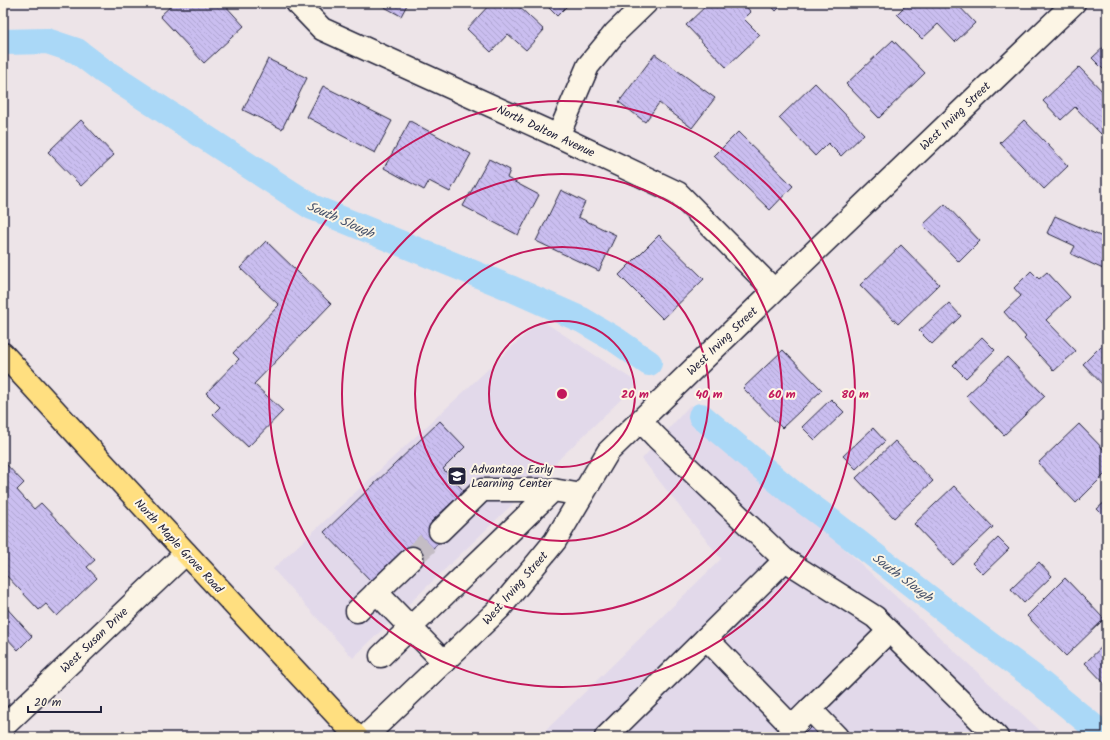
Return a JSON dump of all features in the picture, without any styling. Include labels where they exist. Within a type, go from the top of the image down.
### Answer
[{"type":"main road","name":"North Maple Grove Road","points":[[3,354],[357,737]]},
{"type":"street","name":"North Dalton Avenue","points":[[297,3],[322,29],[558,136],[678,193],[774,290]]},
{"type":"street","points":[[558,136],[588,66],[615,33],[646,3]]},
{"type":"street","name":"West Irving Street","points":[[365,737],[500,608],[555,541],[608,452],[774,290],[1074,3]]},
{"type":"street","points":[[641,421],[785,560],[875,617],[997,737]]},
{"type":"street","points":[[440,531],[482,490],[553,490],[582,494]]},
{"type":"street","points":[[381,656],[553,490]]},
{"type":"street","name":"West Susan Drive","points":[[3,727],[186,553]]},
{"type":"street","points":[[357,611],[412,558]]},
{"type":"street","points":[[606,737],[785,560]]},
{"type":"street","points":[[376,592],[444,662]]},
{"type":"street","points":[[706,638],[787,732],[889,631]]},
{"type":"street","points":[[810,709],[837,737]]},
{"type":"shaded area","name":"Advantage Early Learning Center","points":[[541,320],[638,383],[353,658],[273,569]]},
{"type":"shaded area","points":[[690,405],[1047,737],[539,737],[721,559],[642,459]]},
{"type":"building","points":[[174,3],[223,3],[244,26],[204,63],[160,16]]},
{"type":"building","points":[[377,3],[408,3],[401,16]]},
{"type":"building","points":[[491,3],[515,3],[544,30],[526,50],[508,34],[491,52],[467,29]]},
{"type":"building","points":[[544,3],[570,3],[557,16]]},
{"type":"building","points":[[709,3],[743,3],[751,12],[744,19],[760,35],[726,67],[686,25]]},
{"type":"building","points":[[769,3],[784,3],[776,11]]},
{"type":"building","points":[[908,3],[956,3],[975,23],[955,42],[938,24],[922,39],[897,14]]},
{"type":"building","points":[[986,3],[998,3],[992,9]]},
{"type":"building","points":[[893,40],[925,73],[879,118],[846,84]]},
{"type":"building","points":[[1107,44],[1107,73],[1092,58]]},
{"type":"building","points":[[655,54],[715,98],[692,128],[659,103],[645,122],[619,102]]},
{"type":"building","points":[[268,59],[307,78],[282,129],[243,110]]},
{"type":"building","points":[[1079,67],[1107,96],[1107,128],[1101,134],[1075,107],[1061,120],[1043,101]]},
{"type":"building","points":[[815,83],[864,134],[841,156],[828,143],[815,156],[779,118]]},
{"type":"building","points":[[323,86],[392,121],[375,153],[307,117]]},
{"type":"building","points":[[81,120],[114,155],[81,186],[48,152]]},
{"type":"building","points":[[1024,120],[1068,166],[1044,189],[1000,143]]},
{"type":"building","points":[[410,121],[471,154],[450,192],[429,181],[424,190],[384,168]]},
{"type":"building","points":[[738,132],[793,186],[770,210],[714,156]]},
{"type":"building","points":[[489,159],[510,170],[507,178],[539,195],[518,235],[463,206]]},
{"type":"building","points":[[561,190],[585,202],[578,217],[616,235],[599,271],[536,241]]},
{"type":"building","points":[[945,204],[980,241],[959,262],[923,225]]},
{"type":"building","points":[[1055,216],[1107,239],[1107,260],[1103,269],[1071,254],[1075,246],[1047,233]]},
{"type":"building","points":[[659,235],[704,279],[663,319],[619,275]]},
{"type":"building","points":[[266,241],[331,304],[254,384],[283,411],[248,447],[213,414],[220,407],[206,393],[239,359],[233,353],[279,305],[240,268]]},
{"type":"building","points":[[901,245],[939,284],[898,324],[860,285]]},
{"type":"building","points":[[1031,271],[1039,279],[1047,272],[1070,297],[1046,320],[1076,351],[1054,371],[1024,339],[1026,337],[1004,312],[1021,296],[1014,288]]},
{"type":"building","points":[[949,303],[961,316],[932,344],[919,331]]},
{"type":"building","points":[[982,337],[995,350],[966,378],[953,365]]},
{"type":"building","points":[[1107,340],[1107,385],[1105,387],[1083,364]]},
{"type":"building","points":[[783,350],[822,390],[782,428],[743,388]]},
{"type":"building","points":[[1007,357],[1045,396],[1004,435],[966,396]]},
{"type":"building","points":[[831,399],[844,412],[815,440],[802,427]]},
{"type":"building","points":[[440,421],[465,447],[443,469],[464,491],[431,522],[445,537],[417,563],[404,549],[371,581],[324,532]]},
{"type":"building","points":[[1079,424],[1107,453],[1107,472],[1076,503],[1038,463]]},
{"type":"building","points":[[873,428],[885,441],[856,469],[843,456]]},
{"type":"building","points":[[895,441],[933,481],[894,518],[856,478]]},
{"type":"building","points":[[3,461],[24,483],[17,490],[34,509],[41,503],[95,560],[87,567],[97,578],[57,616],[46,604],[39,610],[3,572]]},
{"type":"building","points":[[954,486],[993,527],[953,565],[914,524]]},
{"type":"building","points":[[1107,500],[1107,519],[1097,509]]},
{"type":"building","points":[[998,538],[1009,549],[983,574],[972,563]]},
{"type":"building","points":[[1039,562],[1052,576],[1024,603],[1011,589]]},
{"type":"building","points":[[1065,578],[1104,619],[1066,656],[1027,616]]},
{"type":"building","points":[[3,604],[32,636],[18,650],[3,634]]},
{"type":"building","points":[[1107,642],[1107,686],[1085,663]]},
{"type":"building","points":[[814,724],[826,737],[801,737]]},
{"type":"waterway","name":"South Slough","points":[[3,42],[47,41],[77,51],[102,70],[312,207],[510,288],[582,320],[616,340],[649,363]]},
{"type":"waterway","name":"South Slough","points":[[701,416],[790,491],[1032,676],[1106,737]]},
{"type":"tunnel","points":[[412,558],[440,531]]},
{"type":"place","name":"Advantage Early Learning Center","points":[[457,476]]}]
